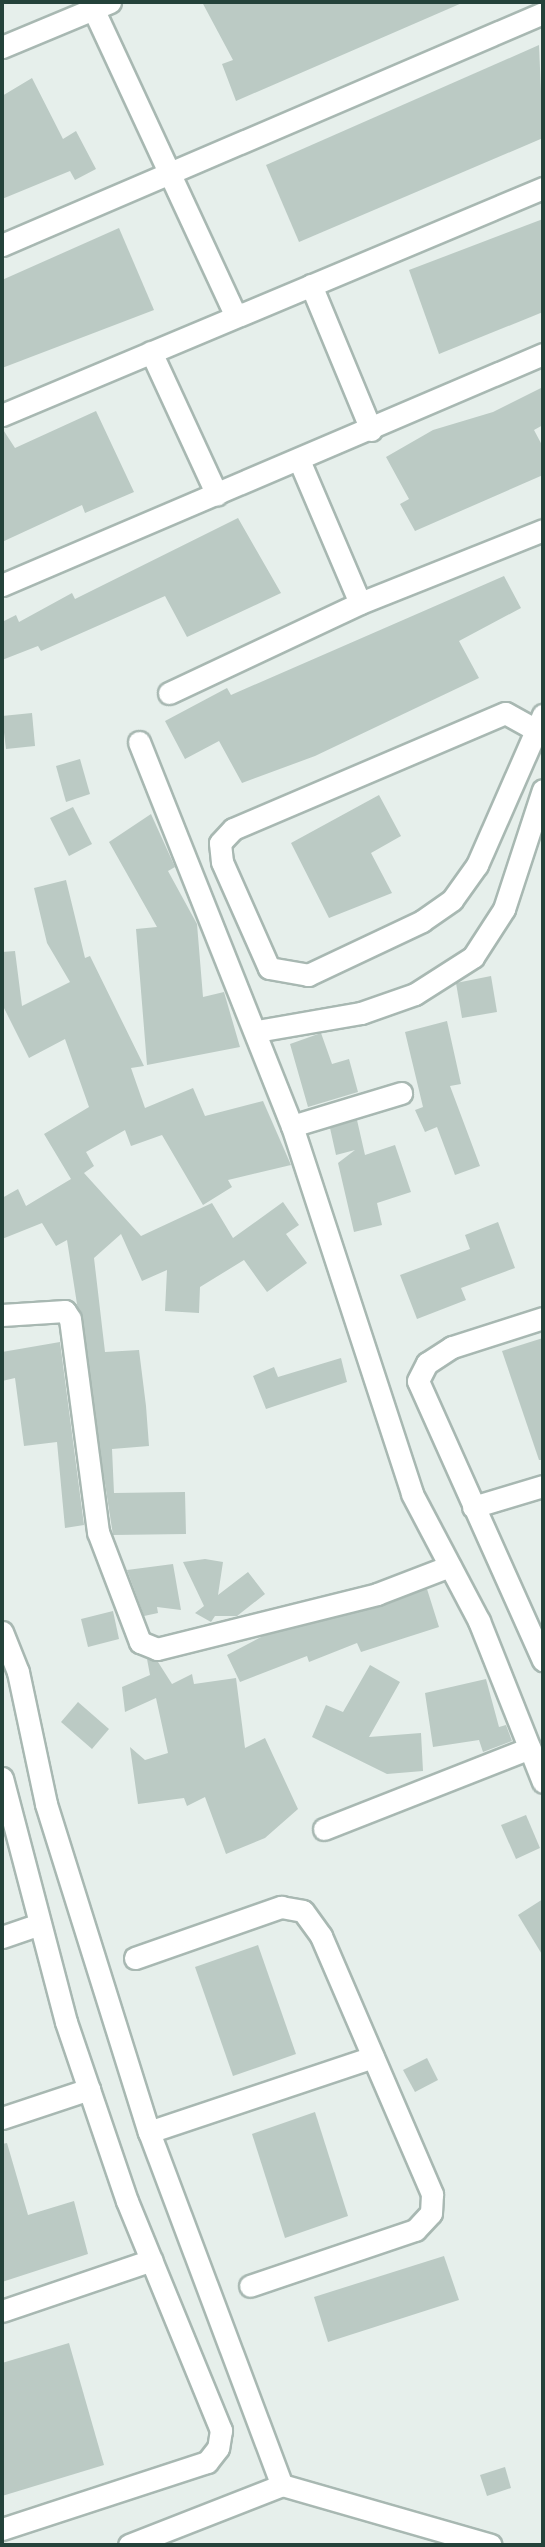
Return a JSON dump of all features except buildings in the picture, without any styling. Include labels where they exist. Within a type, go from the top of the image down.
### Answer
[{"type":"street","points":[[2,47],[98,4],[170,176],[236,316]]},
{"type":"street","points":[[2,245],[170,176],[543,13]]},
{"type":"street","points":[[2,415],[543,188]]},
{"type":"street","points":[[311,285],[371,430]]},
{"type":"street","points":[[151,352],[217,495]]},
{"type":"street","points":[[2,585],[371,430],[543,354]]},
{"type":"street","points":[[299,460],[360,603]]},
{"type":"street","points":[[170,693],[360,603],[543,530]]},
{"type":"street","points":[[505,713],[540,722],[477,865],[452,900],[308,975],[269,968],[222,862],[220,843],[233,829],[505,713]]},
{"type":"street","points":[[139,742],[257,1031],[292,1126],[412,1494],[450,1566],[543,1782]]},
{"type":"street","points":[[257,1031],[360,1013],[415,994],[472,957],[504,909],[543,790]]},
{"type":"street","points":[[292,1126],[401,1093]]},
{"type":"street","points":[[2,1315],[65,1311],[70,1319],[98,1532],[140,1642],[157,1649],[377,1594],[450,1566]]},
{"type":"street","points":[[543,1318],[452,1347],[426,1363],[418,1381],[543,1660]]},
{"type":"street","points":[[473,1507],[543,1486]]},
{"type":"street","points":[[2,1632],[18,1672],[46,1804],[149,2132],[282,2485]]},
{"type":"street","points":[[324,1829],[530,1748]]},
{"type":"street","points":[[2,1778],[40,1924],[89,2089],[152,2260],[221,2430],[218,2448],[207,2462],[2,2529]]},
{"type":"street","points":[[135,1958],[281,1907],[303,1911],[321,1936],[432,2194],[431,2213],[415,2230],[250,2286]]},
{"type":"street","points":[[2,1937],[40,1924]]},
{"type":"street","points":[[149,2132],[373,2057]]},
{"type":"street","points":[[2,2118],[89,2089]]},
{"type":"street","points":[[2,2311],[152,2260]]},
{"type":"street","points":[[129,2545],[282,2485],[450,2538],[491,2545]]}]
